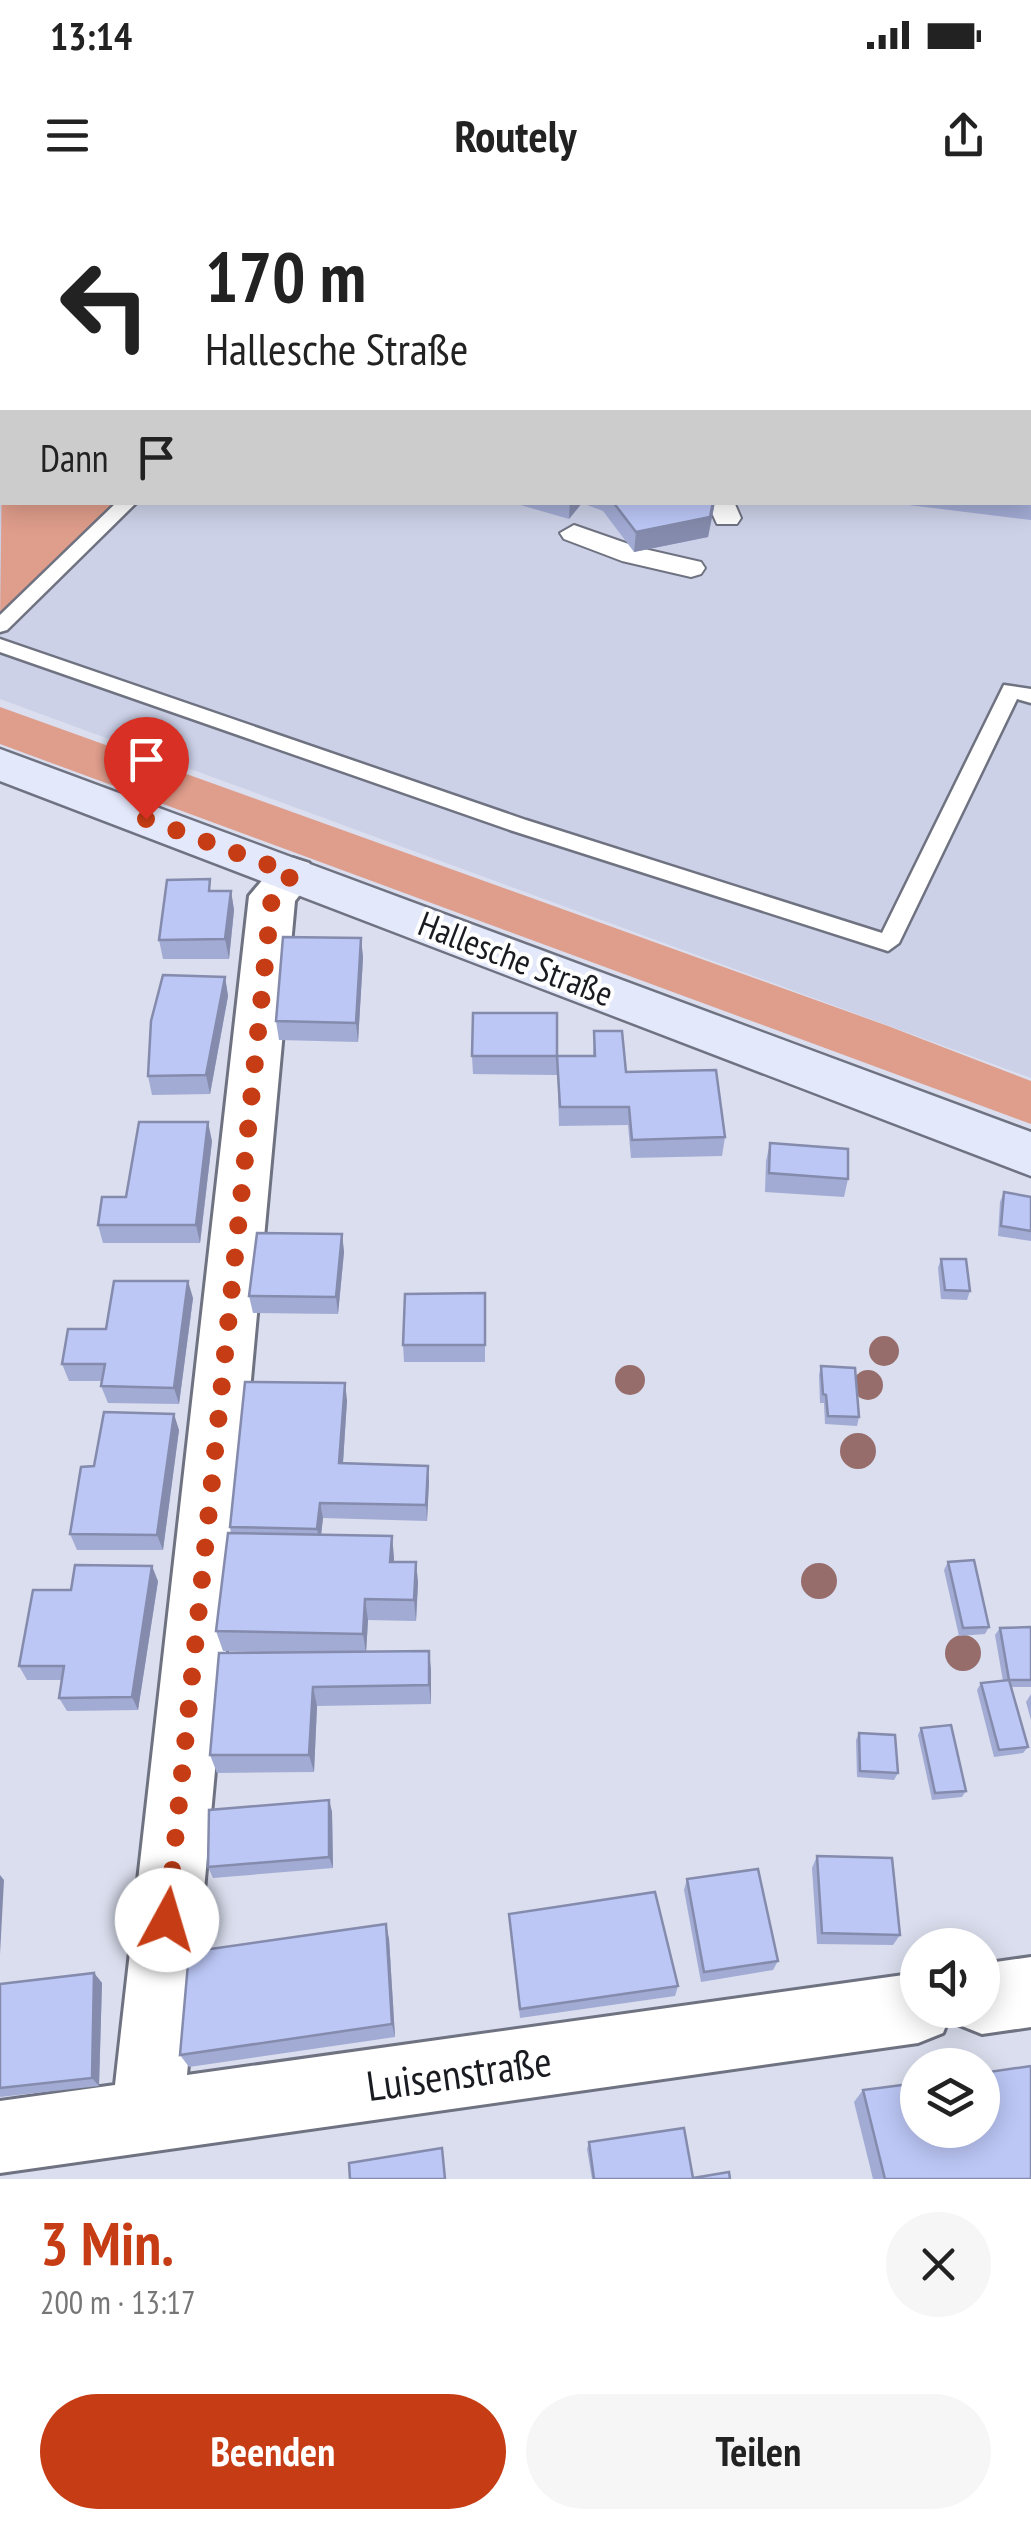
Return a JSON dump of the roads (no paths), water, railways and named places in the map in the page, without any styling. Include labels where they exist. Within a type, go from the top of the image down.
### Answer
[{"type":"main road","name":"Hallesche Straße","points":[[0,764],[1031,1154]]},
{"type":"street","points":[[575,531],[632,554],[691,568]]},
{"type":"street","points":[[147,2117],[272,896],[293,874]]},
{"type":"street","points":[[1000,1996],[1031,1992]]},
{"type":"street","name":"Luisenstraße","points":[[0,2137],[900,2011]]},
{"type":"lane","points":[[0,626],[125,505]]},
{"type":"lane","points":[[0,646],[518,825],[888,943],[1011,690],[1031,696]]}]
